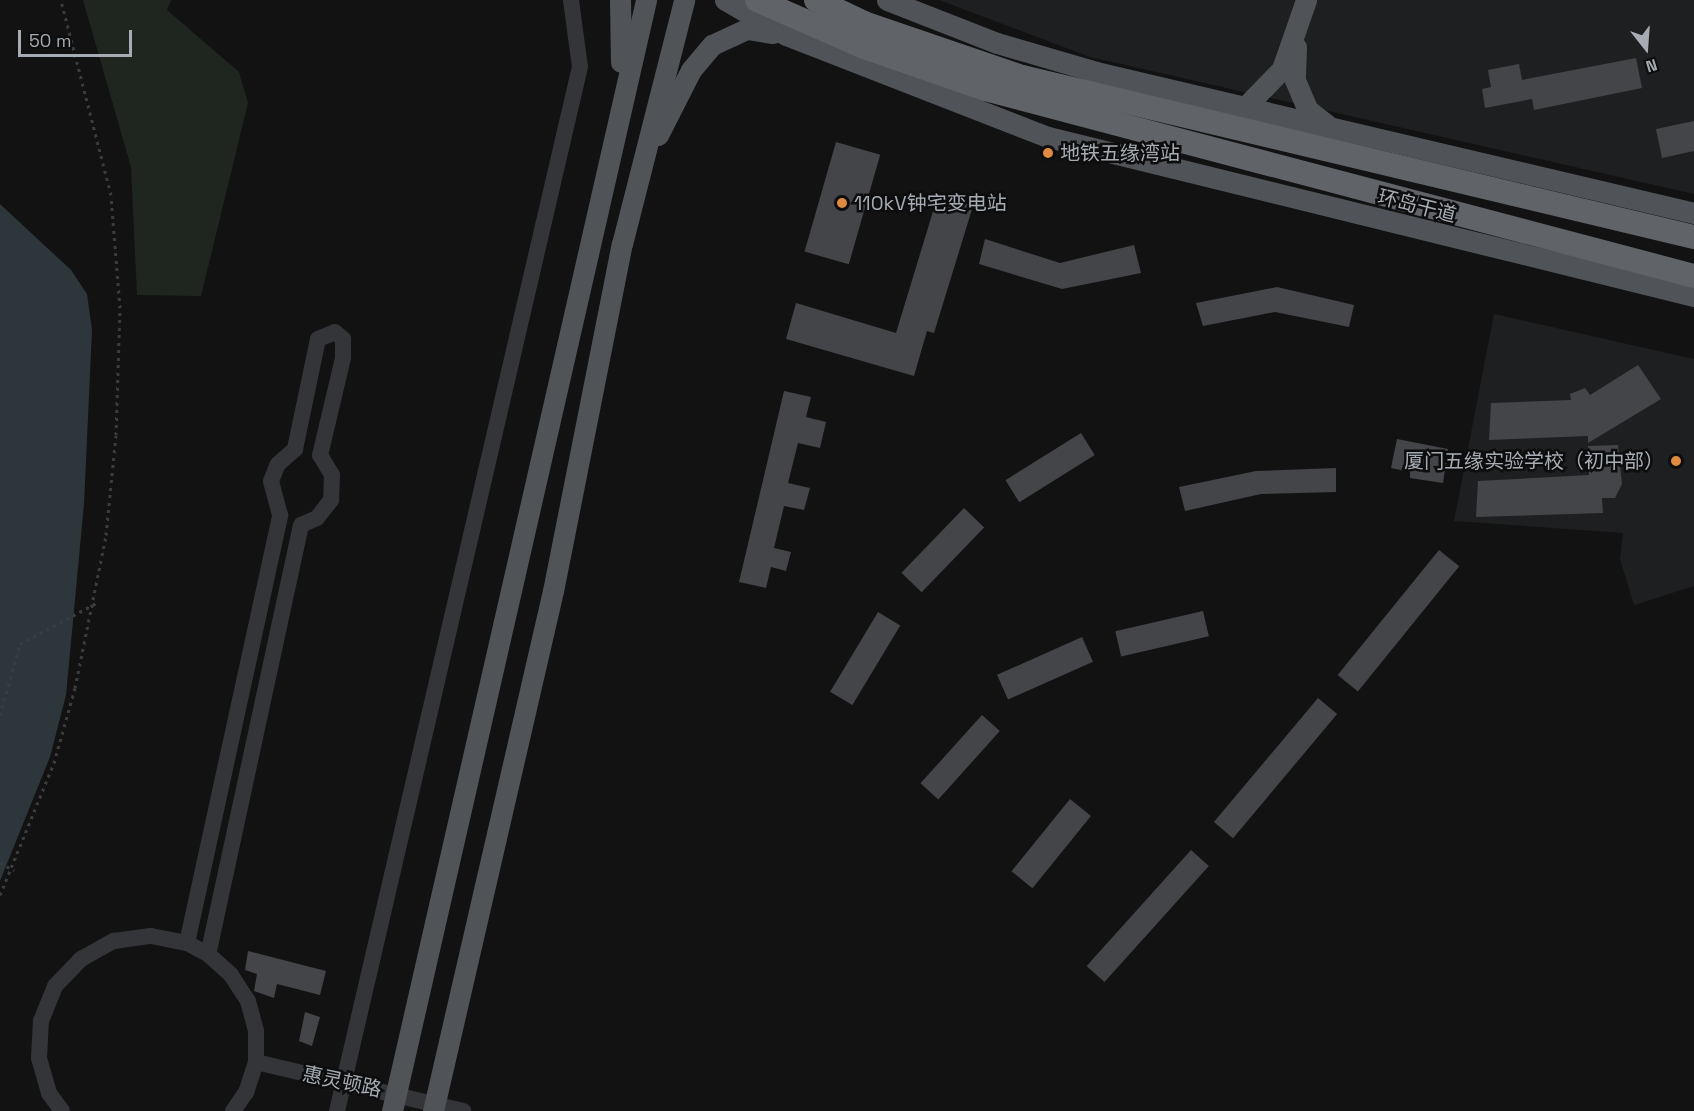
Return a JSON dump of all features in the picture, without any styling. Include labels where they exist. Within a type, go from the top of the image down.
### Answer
[{"type":"highway","name":"环岛干道","points":[[757,0],[864,47],[985,89],[1141,134],[1694,276]]},
{"type":"highway","name":"环岛干道","points":[[816,0],[864,23],[1022,77],[1147,110],[1694,237]]},
{"type":"main road","points":[[609,151],[623,44],[620,0]]},
{"type":"main road","points":[[394,1102],[609,151],[646,0]]},
{"type":"main road","points":[[434,1107],[553,591],[639,170],[684,0]]},
{"type":"main road","points":[[725,0],[786,35],[1048,137],[1694,296]]},
{"type":"main road","points":[[887,0],[1052,60],[1694,213]]},
{"type":"main road","points":[[1246,106],[1282,69],[1296,38],[1305,0]]},
{"type":"main road","points":[[639,170],[691,70],[712,45],[747,29],[786,35]]},
{"type":"main road","points":[[1296,38],[1295,80],[1308,110],[1327,125]]},
{"type":"street","points":[[338,1111],[580,67],[571,0]]},
{"type":"street","points":[[187,943],[280,515],[271,481],[278,464],[295,449],[318,339],[335,332],[344,339],[343,358],[320,455],[332,475],[331,500],[317,518],[301,525],[208,954]]},
{"type":"street","points":[[62,1111],[49,1093],[39,1058],[41,1021],[55,986],[81,959],[114,941],[151,936],[187,943],[208,954],[231,975],[248,1001],[256,1031],[256,1062],[246,1092],[233,1111]]},
{"type":"street","name":"惠灵顿路","points":[[256,1062],[345,1080],[394,1102],[463,1111]]},
{"type":"path","points":[[0,895],[14,870],[60,747],[106,535],[116,435],[120,308],[111,195],[62,0]]},
{"type":"path","points":[[0,715],[20,644],[98,602]]},
{"type":"path","points":[[0,863],[14,870]]},
{"type":"shaded area","points":[[83,0],[171,0],[167,10],[239,72],[248,103],[201,296],[137,295],[131,167]]},
{"type":"shaded area","points":[[939,0],[1694,0],[1694,194],[1090,57]]},
{"type":"shaded area","points":[[0,204],[71,270],[87,294],[92,330],[84,504],[66,695],[50,757],[0,881]]},
{"type":"shaded area","points":[[1494,314],[1694,359],[1694,586],[1634,605],[1620,559],[1623,533],[1454,521]]},
{"type":"building","points":[[1636,58],[1642,88],[1534,110],[1532,99],[1485,108],[1482,89],[1491,87],[1488,70],[1519,64],[1522,80]]},
{"type":"building","points":[[1694,121],[1694,151],[1662,158],[1656,129]]},
{"type":"building","name":"110kV钟宅变电站","points":[[836,142],[880,155],[849,264],[805,252]]},
{"type":"building","points":[[938,195],[973,206],[934,333],[927,331],[914,376],[786,339],[796,303],[896,333]]},
{"type":"building","points":[[985,239],[1060,263],[1134,245],[1141,273],[1062,289],[979,264]]},
{"type":"building","points":[[1277,287],[1354,305],[1349,327],[1275,312],[1203,326],[1196,303]]},
{"type":"building","points":[[1638,365],[1661,399],[1588,443],[1588,436],[1489,440],[1491,403],[1571,400],[1570,394],[1585,388],[1590,395]]},
{"type":"building","points":[[784,391],[811,397],[806,417],[826,422],[820,448],[798,443],[788,483],[810,488],[804,510],[784,506],[774,548],[791,552],[786,571],[771,567],[766,588],[739,582]]},
{"type":"building","points":[[1081,433],[1095,455],[1019,502],[1006,480]]},
{"type":"building","points":[[1397,439],[1448,449],[1443,483],[1410,478],[1410,472],[1391,468]]},
{"type":"building","points":[[1618,445],[1622,484],[1615,498],[1602,498],[1603,513],[1476,517],[1478,481],[1589,475],[1588,446]]},
{"type":"building","points":[[1336,468],[1336,492],[1261,494],[1185,511],[1179,487],[1256,471]]},
{"type":"building","points":[[964,508],[984,527],[922,592],[901,573]]},
{"type":"building","points":[[1439,550],[1459,566],[1358,691],[1338,675]]},
{"type":"building","points":[[1203,611],[1209,636],[1121,657],[1115,631]]},
{"type":"building","points":[[878,612],[900,625],[852,705],[830,692]]},
{"type":"building","points":[[1082,637],[1093,662],[1008,699],[997,675]]},
{"type":"building","points":[[1318,698],[1337,714],[1233,838],[1214,822]]},
{"type":"building","points":[[982,715],[1000,731],[938,799],[920,783]]},
{"type":"building","points":[[1070,799],[1091,816],[1032,888],[1011,871]]},
{"type":"building","points":[[1191,850],[1209,866],[1104,982],[1087,966]]},
{"type":"building","points":[[248,951],[326,971],[320,995],[277,984],[274,998],[254,991],[257,974],[245,970]]},
{"type":"building","points":[[305,1012],[320,1017],[312,1046],[299,1041]]},
{"type":"place","name":"地铁五缘湾站","points":[[1048,153]]},
{"type":"place","name":"110kV钟宅变电站","points":[[842,203]]},
{"type":"place","name":"厦门五缘实验学校（初中部）","points":[[1676,461]]}]
